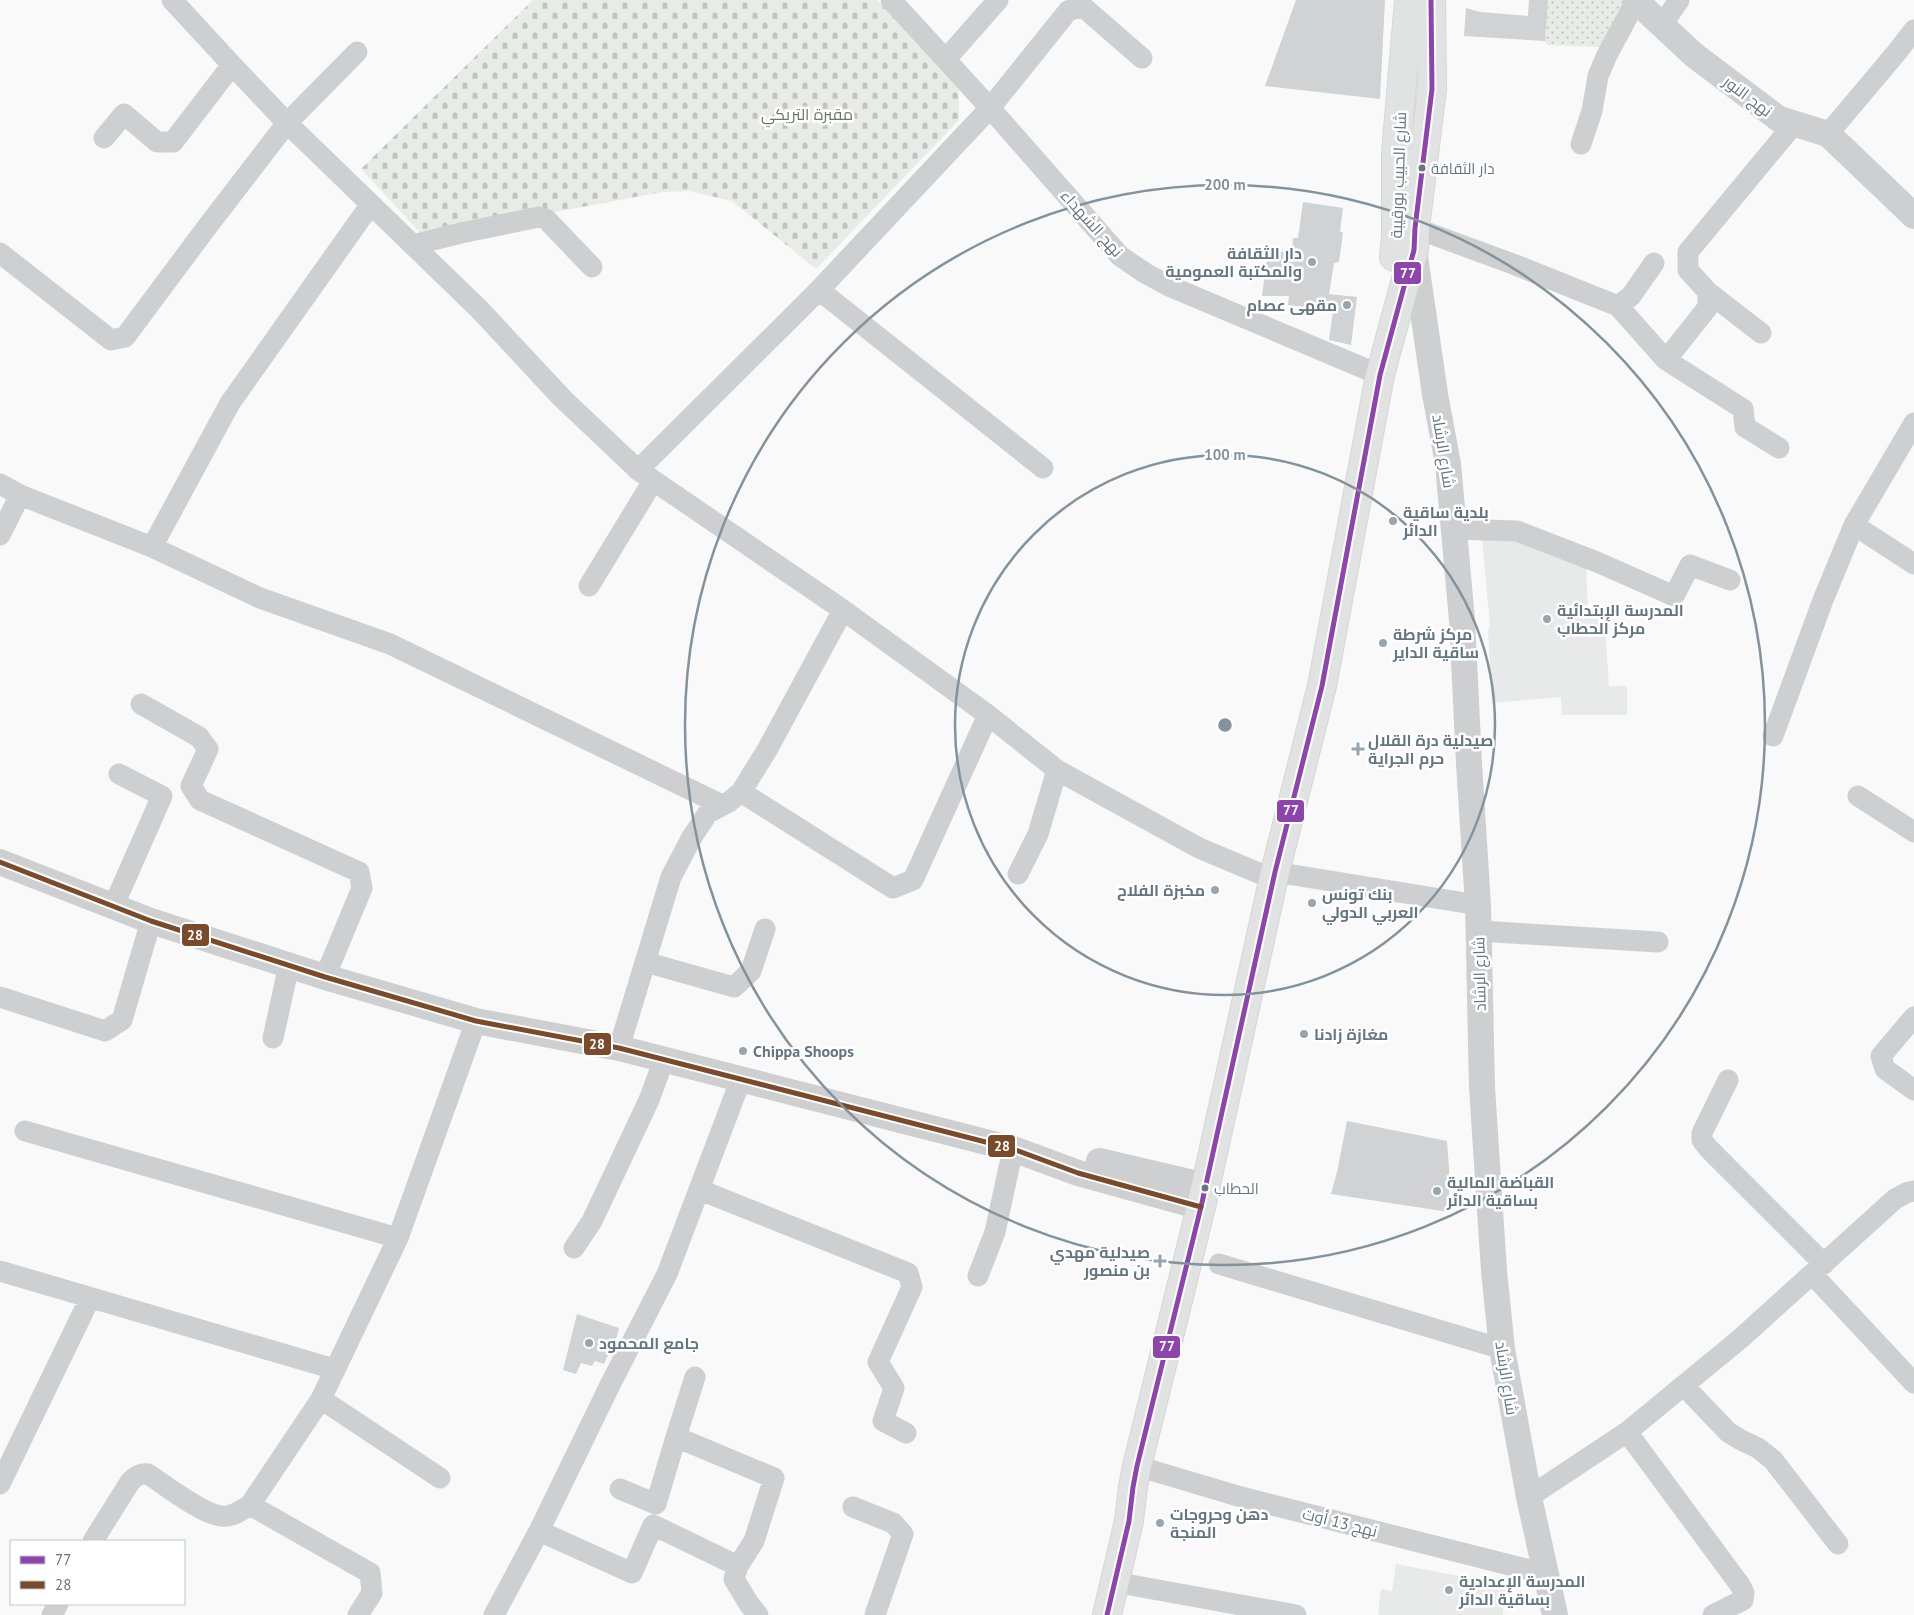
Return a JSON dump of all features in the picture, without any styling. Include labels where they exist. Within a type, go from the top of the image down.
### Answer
[{"type":"main road","name":"شارع الحبيب بورقيبة","points":[[1408,238],[1396,154],[1409,0]]},
{"type":"main road","name":"شارع الحبيب بورقيبة","points":[[1135,1476],[1203,1197],[1274,876],[1322,686],[1380,375],[1395,321],[1399,276],[1408,238],[1432,89],[1431,0]]},
{"type":"main road","points":[[1107,1615],[1129,1521],[1135,1476]]},
{"type":"main road","points":[[1091,1615],[1112,1517],[1135,1476]]},
{"type":"street","name":"نهج الشهداء","points":[[891,0],[990,108],[1120,256],[1144,273],[1169,286],[1380,375]]},
{"type":"street","points":[[946,59],[998,0]]},
{"type":"street","points":[[1581,144],[1592,111],[1598,76],[1636,0]]},
{"type":"street","name":"نهج النور","points":[[1636,0],[1694,55],[1779,119],[1828,134],[1914,216]]},
{"type":"street","points":[[1662,25],[1679,0]]},
{"type":"street","points":[[178,2],[232,66],[288,123],[480,310],[562,398],[645,476],[843,610],[988,715],[1058,770],[1199,848],[1274,876],[1478,905]]},
{"type":"street","points":[[589,586],[645,476],[990,108],[1068,11],[1082,6],[1142,58]]},
{"type":"street","points":[[1828,134],[1914,30]]},
{"type":"street","points":[[0,253],[111,340],[125,336],[207,226],[288,123],[357,52]]},
{"type":"street","points":[[104,138],[124,114],[157,142],[173,142],[232,66]]},
{"type":"street","points":[[1761,333],[1708,292],[1688,270],[1688,252],[1794,124]]},
{"type":"street","points":[[152,547],[230,403],[371,204]]},
{"type":"street","points":[[413,245],[461,232],[539,217],[546,219],[592,267]]},
{"type":"street","points":[[1408,238],[1513,264],[1618,306],[1666,360],[1743,409],[1745,427],[1779,448]]},
{"type":"street","name":"شارع الرشاد","points":[[1408,238],[1426,331],[1448,464],[1455,530],[1478,905],[1482,1087],[1494,1271],[1502,1349],[1529,1497],[1555,1615]]},
{"type":"street","points":[[1618,306],[1631,296],[1654,263]]},
{"type":"street","name":"شارع الرشاد","points":[[1399,276],[1426,331]]},
{"type":"street","points":[[819,290],[1043,468]]},
{"type":"street","points":[[1666,360],[1708,307],[1708,292]]},
{"type":"street","points":[[1773,736],[1823,600],[1854,525],[1914,423]]},
{"type":"street","points":[[0,484],[20,495],[152,547],[260,598],[390,644],[722,805]]},
{"type":"street","points":[[0,535],[20,495]]},
{"type":"street","points":[[1854,525],[1914,564]]},
{"type":"street","points":[[1455,530],[1517,531],[1597,562],[1674,596],[1690,566],[1730,580]]},
{"type":"street","points":[[619,1048],[670,876],[708,813],[730,802],[740,792],[767,750],[843,610]]},
{"type":"street","points":[[141,704],[199,737],[208,749],[191,786],[200,800],[358,872],[362,888],[325,977]]},
{"type":"street","points":[[740,792],[893,888],[913,880],[988,715]]},
{"type":"street","points":[[1018,874],[1038,834],[1058,770]]},
{"type":"street","points":[[113,907],[162,796],[119,774]]},
{"type":"street","points":[[1858,796],[1914,832]]},
{"type":"street","points":[[0,862],[151,922],[325,977],[476,1021],[619,1048],[1021,1151],[1086,1158],[1203,1197]]},
{"type":"street","points":[[0,997],[105,1031],[122,1020],[151,922]]},
{"type":"street","points":[[645,962],[734,987],[751,970],[765,930]]},
{"type":"street","points":[[1478,931],[1658,942]]},
{"type":"street","points":[[273,1038],[289,965]]},
{"type":"street","points":[[1914,1017],[1881,1056],[1885,1069],[1914,1090]]},
{"type":"street","points":[[94,1540],[130,1482],[136,1476],[143,1474],[148,1474],[197,1507],[221,1516],[238,1513],[250,1505],[321,1399],[398,1238],[476,1021]]},
{"type":"street","points":[[574,1248],[592,1221],[649,1100],[664,1059]]},
{"type":"street","points":[[494,1615],[540,1531],[606,1394],[667,1274],[741,1079]]},
{"type":"street","points":[[1728,1080],[1702,1133],[1702,1140],[1819,1270],[1914,1383]]},
{"type":"street","points":[[25,1131],[398,1238]]},
{"type":"street","points":[[978,1276],[995,1232],[1021,1151]]},
{"type":"street","points":[[700,1190],[908,1273],[912,1287],[878,1362],[894,1388],[883,1421],[906,1433]]},
{"type":"street","points":[[1529,1497],[1627,1432],[1740,1340],[1895,1199],[1914,1191]]},
{"type":"street","points":[[1219,1264],[1502,1349]]},
{"type":"street","points":[[0,1271],[334,1369]]},
{"type":"street","points":[[0,1484],[90,1298]]},
{"type":"street","points":[[620,1488],[656,1504],[695,1376]]},
{"type":"street","points":[[1684,1386],[1728,1432],[1758,1448],[1773,1460],[1838,1544]]},
{"type":"street","points":[[321,1399],[440,1478]]},
{"type":"street","points":[[1627,1432],[1744,1593],[1743,1600],[1713,1615]]},
{"type":"street","points":[[676,1437],[774,1478],[754,1541],[738,1566],[734,1579],[758,1615]]},
{"type":"street","name":"نهج 13 أوت","points":[[1135,1476],[1241,1497],[1545,1574]]},
{"type":"street","points":[[250,1505],[370,1573],[372,1593],[358,1615]]},
{"type":"street","points":[[852,1508],[893,1523],[903,1534],[875,1615]]},
{"type":"street","points":[[540,1531],[632,1573],[653,1525],[738,1566]]},
{"type":"street","points":[[1114,1582],[1296,1615]]},
{"type":"shaded area","name":"المدرسة الإبتدائية مركز الحطاب","points":[[1503,535],[1586,565],[1588,611],[1604,611],[1609,686],[1627,686],[1627,715],[1562,715],[1561,697],[1492,703],[1488,631],[1490,627],[1482,537]]},
{"type":"shaded area","name":"المدرسة الإعدادية بساقية الدائر","points":[[1396,1564],[1506,1585],[1503,1615],[1378,1615],[1381,1589],[1392,1591]]},
{"type":"green space","name":"مقبرة التريكي","points":[[533,0],[877,0],[959,90],[959,120],[816,269],[732,201],[689,191],[662,192],[424,237],[361,169]]},
{"type":"green space","points":[[1548,0],[1621,0],[1626,3],[1602,47],[1547,45],[1545,41]]},
{"type":"building","points":[[1296,0],[1385,0],[1380,99],[1265,86]]},
{"type":"building","points":[[1529,0],[1548,0],[1545,41],[1464,36],[1466,8],[1480,12],[1528,16]]},
{"type":"building","points":[[1303,202],[1343,208],[1340,231],[1343,233],[1339,262],[1334,263],[1329,294],[1357,297],[1351,345],[1329,340],[1333,311],[1288,305],[1289,296],[1262,296],[1268,250],[1292,253],[1293,238],[1298,238]]},
{"type":"building","points":[[1347,1121],[1447,1141],[1449,1212],[1331,1194]]},
{"type":"building","points":[[577,1314],[619,1328],[604,1364],[595,1361],[592,1366],[581,1363],[576,1374],[563,1370]]},
{"type":"transit line","name":"77","points":[[1107,1615],[1129,1521],[1137,1466],[1201,1207],[1275,872],[1322,686],[1380,375],[1414,250],[1432,89],[1431,0]]},
{"type":"transit line","name":"28","points":[[0,862],[151,921],[325,977],[476,1021],[619,1048],[1013,1149],[1078,1173],[1201,1207]]},
{"type":"place","name":"دار الثقافة","points":[[1422,168]]},
{"type":"place","name":"دار الثقافة والمكتبة العمومية","points":[[1312,262]]},
{"type":"place","name":"مقهى عصام","points":[[1347,305]]},
{"type":"place","name":"بلدية ساقية الدائر","points":[[1393,521]]},
{"type":"place","name":"المدرسة الإبتدائية مركز الحطاب","points":[[1547,619]]},
{"type":"place","name":"مركز شرطة ساقية الداير","points":[[1383,643]]},
{"type":"place","name":"صيدلية درة القلال حرم الجراية","points":[[1358,749]]},
{"type":"place","name":"مخبزة الفلاح","points":[[1215,890]]},
{"type":"place","name":"بنك تونس العربي الدولي","points":[[1312,903]]},
{"type":"place","name":"مغازة زادنا","points":[[1304,1034]]},
{"type":"place","name":"Chippa Shoops","points":[[743,1051]]},
{"type":"place","name":"الحطاب","points":[[1205,1188]]},
{"type":"place","name":"القباضة المالية بساقية الدائر","points":[[1437,1191]]},
{"type":"place","name":"صيدلية مهدي بن منصور","points":[[1160,1261]]},
{"type":"place","name":"جامع المحمود","points":[[589,1343]]},
{"type":"place","name":"دهن وحروجات المنجة","points":[[1160,1523]]},
{"type":"place","name":"المدرسة الإعدادية بساقية الدائر","points":[[1449,1590]]}]
